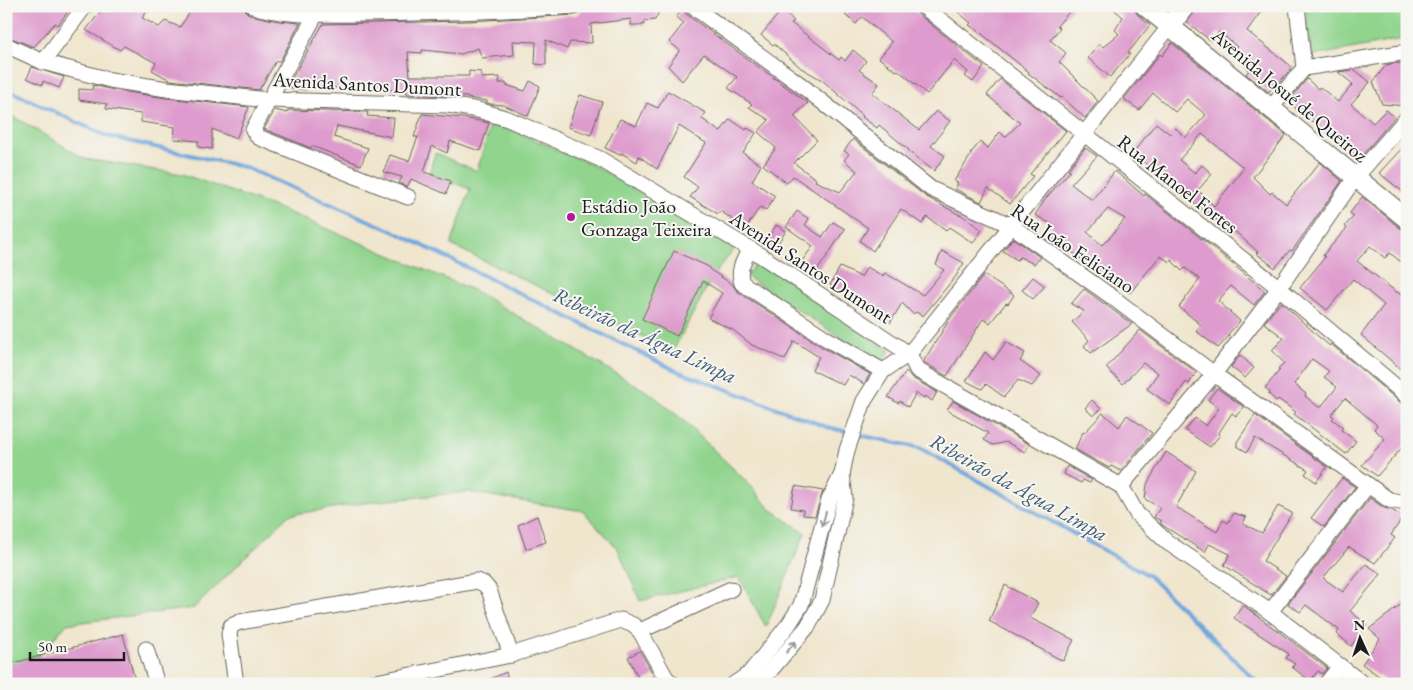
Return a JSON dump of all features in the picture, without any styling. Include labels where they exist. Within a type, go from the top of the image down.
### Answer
[{"type":"main road","name":"Avenida Josué de Queiroz","points":[[1145,6],[1407,219]]},
{"type":"main road","points":[[1170,26],[1186,6]]},
{"type":"street","points":[[43,62],[85,6]]},
{"type":"street","points":[[253,6],[278,12],[574,6]]},
{"type":"street","name":"Rua João Feliciano","points":[[692,6],[801,85],[931,189],[1012,226],[1112,296],[1214,374],[1389,500],[1407,501]]},
{"type":"street","name":"Rua Manoel Fortes","points":[[923,6],[1279,288],[1407,396]]},
{"type":"street","points":[[1297,6],[1304,68]]},
{"type":"street","points":[[319,10],[253,130],[258,136],[408,197]]},
{"type":"street","points":[[734,684],[750,674],[801,606],[830,500],[842,474],[847,450],[864,401],[883,371],[909,354],[1085,136],[1170,26]]},
{"type":"street","name":"Avenida Santos Dumont","points":[[6,45],[43,62],[110,80],[167,89],[268,100],[448,105],[478,110],[508,119],[600,160],[750,249],[909,354],[917,370],[1121,486]]},
{"type":"street","points":[[1271,108],[1304,68],[1407,52]]},
{"type":"street","points":[[1363,684],[1270,612],[1167,542],[1137,514],[1121,486],[1214,374],[1279,288],[1355,178],[1407,118]]},
{"type":"street","points":[[750,249],[739,276],[742,283],[827,339],[883,371]]},
{"type":"street","points":[[759,684],[808,626],[822,600],[845,498],[842,474]]},
{"type":"street","points":[[1270,612],[1368,484]]},
{"type":"street","points":[[236,684],[229,634],[231,626],[240,622],[477,581],[484,584],[489,590],[510,655]]},
{"type":"street","points":[[640,631],[731,589]]},
{"type":"street","points":[[371,683],[510,655],[621,620],[628,622],[640,631],[666,678],[673,684]]},
{"type":"street","points":[[146,649],[158,684]]},
{"type":"street","points":[[1326,684],[1340,666]]},
{"type":"green space","points":[[1305,6],[1406,6],[1407,37],[1313,55],[1310,50]]},
{"type":"green space","points":[[6,112],[85,159],[182,174],[278,208],[475,291],[651,394],[682,419],[752,487],[769,508],[805,533],[766,627],[739,577],[640,601],[618,549],[583,511],[467,492],[371,502],[289,515],[194,608],[67,624],[25,670],[28,684],[6,684]]},
{"type":"green space","name":"Estádio João Gonzaga Teixeira","points":[[492,121],[597,167],[734,249],[713,276],[673,351],[451,245],[470,189],[429,174],[435,153],[477,171]]},
{"type":"green space","points":[[758,260],[890,350],[881,364],[746,276]]},
{"type":"building","points":[[6,6],[72,6],[58,25],[55,23],[34,47],[6,36]]},
{"type":"building","points":[[105,6],[151,6],[142,18],[159,27],[165,21],[180,27],[194,6],[244,6],[246,12],[251,15],[278,21],[300,23],[280,61],[276,61],[259,90],[170,80],[152,70],[156,63],[124,46],[120,50],[86,30]]},
{"type":"building","points":[[583,6],[662,6],[655,20],[645,21],[644,25],[631,25],[631,19],[591,24],[592,43],[570,42],[567,49],[546,40],[546,65],[535,64],[536,42],[513,41],[514,55],[482,58],[478,48],[461,54],[422,50],[422,53],[408,52],[410,76],[469,76],[469,71],[481,72],[481,78],[500,77],[499,83],[506,83],[506,85],[525,91],[530,81],[540,86],[528,116],[504,105],[490,104],[487,101],[467,97],[407,94],[407,91],[368,88],[367,90],[338,85],[338,88],[309,84],[306,90],[287,87],[323,24],[469,21],[575,15],[580,13]]},
{"type":"building","points":[[849,6],[908,6],[984,67],[973,82],[965,76],[968,72],[954,60],[927,94],[898,70],[896,71],[879,58],[892,42],[862,17],[856,24],[845,15],[851,8]]},
{"type":"building","points":[[951,6],[1074,6],[1057,26],[1060,28],[1050,40],[1066,53],[1059,62],[1098,101],[1085,118],[1062,97],[1028,73],[969,25],[971,23]]},
{"type":"building","points":[[1110,6],[1132,6],[1138,15],[1150,25],[1128,53],[1130,54],[1110,77],[1088,58],[1099,44],[1103,47],[1119,34],[1115,30],[1123,17]]},
{"type":"building","points":[[1196,6],[1265,6],[1247,31],[1292,67],[1274,89],[1272,87],[1269,92],[1246,74],[1249,70],[1243,63],[1244,61],[1233,52],[1237,47],[1219,32],[1211,41],[1187,22],[1194,13]]},
{"type":"building","points":[[683,9],[686,14],[808,103],[794,116],[817,140],[794,163],[816,179],[815,181],[840,192],[857,171],[844,160],[849,154],[844,151],[853,139],[925,196],[960,214],[982,230],[973,243],[949,227],[946,231],[927,217],[922,224],[901,209],[873,251],[860,241],[868,228],[793,176],[787,183],[763,165],[776,148],[758,132],[769,120],[749,107],[752,104],[728,88],[737,77],[704,54],[682,81],[668,66],[680,50],[669,42],[684,23],[676,17]]},
{"type":"building","points":[[782,10],[794,21],[791,23],[839,60],[841,57],[845,61],[853,50],[866,61],[859,70],[879,84],[872,93],[919,130],[936,111],[950,121],[931,146],[945,156],[934,171],[879,125],[877,128],[862,117],[822,80],[801,68],[761,35]]},
{"type":"building","points":[[1172,43],[1286,135],[1253,177],[1270,194],[1272,192],[1286,204],[1320,162],[1342,181],[1292,251],[1290,250],[1275,268],[1256,253],[1258,252],[1220,218],[1218,221],[1198,207],[1133,153],[1156,123],[1170,134],[1176,128],[1185,138],[1206,115],[1187,99],[1175,112],[1153,93],[1139,110],[1124,99],[1160,54],[1162,56]],"holes":[[[1202,134],[1244,168],[1214,206],[1198,190],[1212,174],[1202,165],[1195,173],[1179,160]]]},
{"type":"building","points":[[1396,63],[1407,64],[1407,106],[1382,104],[1373,82],[1386,65]]},
{"type":"building","points":[[32,67],[64,77],[59,88],[43,81],[42,85],[27,78]]},
{"type":"building","points":[[1355,70],[1370,82],[1351,104],[1373,123],[1386,110],[1395,117],[1358,160],[1340,146],[1314,120],[1312,122],[1300,113],[1289,101],[1307,79],[1338,102],[1353,84],[1338,72]]},
{"type":"building","points":[[1000,79],[1066,131],[1030,174],[1033,176],[1010,204],[988,188],[981,202],[955,189],[958,183],[954,181],[970,154],[980,142],[988,148],[1000,132],[1005,137],[1020,123],[987,95]]},
{"type":"building","points":[[93,85],[166,98],[249,107],[236,139],[212,129],[212,149],[198,147],[198,141],[174,139],[175,127],[141,122],[141,114],[106,109],[107,104],[79,100],[79,89],[92,90]]},
{"type":"building","points":[[668,91],[706,113],[701,118],[720,132],[730,119],[746,130],[747,128],[756,133],[743,153],[761,165],[752,181],[775,196],[766,210],[760,207],[746,228],[720,211],[718,214],[690,197],[698,187],[684,177],[706,143],[679,126],[657,169],[639,156],[637,162],[621,153],[620,155],[605,148],[620,119],[636,126],[647,103],[658,108]]},
{"type":"building","points":[[580,95],[602,102],[591,135],[568,127]]},
{"type":"building","points":[[275,110],[287,113],[288,110],[368,112],[367,116],[394,118],[392,137],[337,126],[334,137],[368,148],[361,165],[264,129]]},
{"type":"building","points":[[422,114],[464,118],[489,123],[480,151],[450,141],[447,153],[432,146],[424,172],[451,181],[446,194],[411,179],[407,187],[399,183],[402,177],[383,172],[390,155],[409,161],[418,137],[414,137]]},
{"type":"building","points":[[1407,143],[1407,195],[1379,173]]},
{"type":"building","points":[[1085,148],[1097,156],[1071,184],[1092,200],[1115,171],[1265,291],[1254,305],[1231,286],[1218,301],[1240,321],[1218,348],[1196,331],[1201,325],[1179,307],[1200,279],[1185,268],[1182,271],[1171,260],[1170,262],[1160,256],[1130,293],[1097,272],[1061,243],[1059,246],[1043,237],[1053,225],[1035,215],[1046,198],[1070,171],[1068,170]],"holes":[[[1108,209],[1125,219],[1102,245],[1087,232]]]},
{"type":"building","points":[[1362,197],[1400,228],[1407,230],[1407,267],[1390,253],[1385,258],[1370,246],[1357,261],[1404,296],[1404,301],[1407,303],[1407,365],[1402,370],[1361,335],[1384,305],[1353,279],[1327,310],[1300,288],[1325,257],[1323,255],[1347,228],[1345,226],[1354,216],[1350,213]]},
{"type":"building","points":[[797,211],[809,219],[805,225],[822,237],[833,222],[845,229],[817,271],[802,261],[813,246],[786,227]]},
{"type":"building","points":[[776,225],[786,231],[775,247],[766,241]]},
{"type":"building","points":[[1013,238],[1040,257],[1034,264],[1020,257],[1017,260],[1003,251]]},
{"type":"building","points":[[674,251],[709,267],[709,269],[732,284],[737,291],[822,347],[870,374],[864,384],[849,375],[843,385],[812,370],[819,357],[794,341],[785,360],[752,345],[733,330],[708,318],[722,293],[703,281],[677,336],[642,319]]},
{"type":"building","points":[[942,251],[964,263],[956,276],[923,316],[916,312],[913,314],[902,303],[890,323],[864,303],[862,305],[830,285],[840,267],[861,277],[867,267],[883,276],[885,273],[923,295],[944,270],[936,265]]},
{"type":"building","points":[[984,275],[1014,295],[990,323],[983,319],[947,376],[923,362],[951,317]]},
{"type":"building","points":[[1033,277],[1045,286],[1033,299],[1022,290]]},
{"type":"building","points":[[1084,289],[1132,324],[1091,353],[1084,346],[1089,340],[1072,322],[1084,311],[1071,304]]},
{"type":"building","points":[[1281,302],[1330,346],[1331,344],[1401,403],[1407,405],[1407,442],[1377,476],[1362,465],[1385,439],[1374,429],[1377,425],[1345,398],[1331,415],[1334,417],[1332,419],[1343,427],[1341,430],[1356,441],[1346,454],[1294,414],[1296,412],[1278,399],[1276,401],[1269,394],[1270,392],[1265,388],[1284,363],[1272,350],[1284,338],[1264,323]],"holes":[[[1312,359],[1329,371],[1324,377],[1337,387],[1320,408],[1294,384]]]},
{"type":"building","points":[[1140,330],[1196,372],[1189,384],[1186,382],[1170,405],[1147,389],[1158,373],[1143,363],[1123,384],[1106,368]]},
{"type":"building","points":[[1006,342],[1025,353],[1020,361],[1041,376],[1032,386],[1018,380],[1004,397],[986,384],[982,389],[966,381],[985,352],[993,360]]},
{"type":"building","points":[[1240,355],[1254,368],[1245,378],[1231,367]]},
{"type":"building","points":[[906,371],[912,378],[937,392],[932,401],[916,393],[908,407],[900,401],[898,403],[888,397]]},
{"type":"building","points":[[1217,388],[1244,407],[1236,416],[1232,413],[1218,434],[1220,435],[1210,447],[1185,430],[1195,418],[1206,426],[1219,408],[1208,400]]},
{"type":"building","points":[[1092,400],[1101,409],[1093,416],[1085,408]]},
{"type":"building","points":[[953,401],[1029,444],[1025,452],[1006,442],[993,445],[984,440],[988,433],[947,410]]},
{"type":"building","points":[[1103,413],[1119,427],[1127,415],[1152,433],[1121,471],[1111,466],[1109,468],[1075,449],[1083,432]]},
{"type":"building","points":[[1255,415],[1327,467],[1316,482],[1305,474],[1308,470],[1255,438],[1247,452],[1237,446],[1237,442]]},
{"type":"building","points":[[1166,452],[1196,471],[1176,507],[1217,532],[1223,520],[1228,523],[1234,513],[1246,517],[1243,524],[1262,533],[1278,506],[1292,513],[1263,561],[1286,576],[1271,595],[1224,565],[1230,554],[1209,544],[1205,552],[1162,525],[1161,521],[1154,517],[1160,508],[1145,499],[1147,484]]},
{"type":"building","points":[[1067,466],[1092,480],[1090,483],[1083,480],[1081,483],[1064,474]]},
{"type":"building","points":[[1342,478],[1355,487],[1324,527],[1311,518]]},
{"type":"building","points":[[795,486],[823,491],[815,516],[803,515],[803,510],[791,508]]},
{"type":"building","points":[[1370,498],[1384,508],[1392,510],[1403,517],[1391,535],[1395,538],[1375,563],[1349,547],[1323,578],[1343,592],[1366,564],[1381,574],[1350,611],[1367,625],[1351,646],[1337,634],[1339,630],[1306,605],[1300,612],[1288,604]]},
{"type":"building","points":[[537,516],[546,542],[526,549],[518,525]]},
{"type":"building","points":[[1005,585],[1038,603],[1030,618],[1074,640],[1063,661],[989,621]]},
{"type":"building","points":[[1407,600],[1407,684],[1390,684],[1362,664],[1380,639],[1369,629]]},
{"type":"building","points":[[1243,605],[1327,668],[1322,674],[1318,671],[1310,681],[1292,667],[1295,664],[1286,658],[1289,654],[1234,618]]},
{"type":"building","points":[[123,634],[136,684],[9,684],[6,665]]},
{"type":"building","points":[[640,651],[654,676],[641,683],[628,657]]},
{"type":"building","points":[[506,672],[509,684],[479,684]]},
{"type":"waterway","name":"Ribeirão da Água Limpa","points":[[6,89],[106,136],[244,167],[393,231],[675,370],[827,427],[848,432]]},
{"type":"waterway","name":"Ribeirão da Água Limpa","points":[[855,434],[920,448],[1148,575],[1259,684]]},
{"type":"place","name":"Estádio João Gonzaga Teixeira","points":[[571,217]]}]
